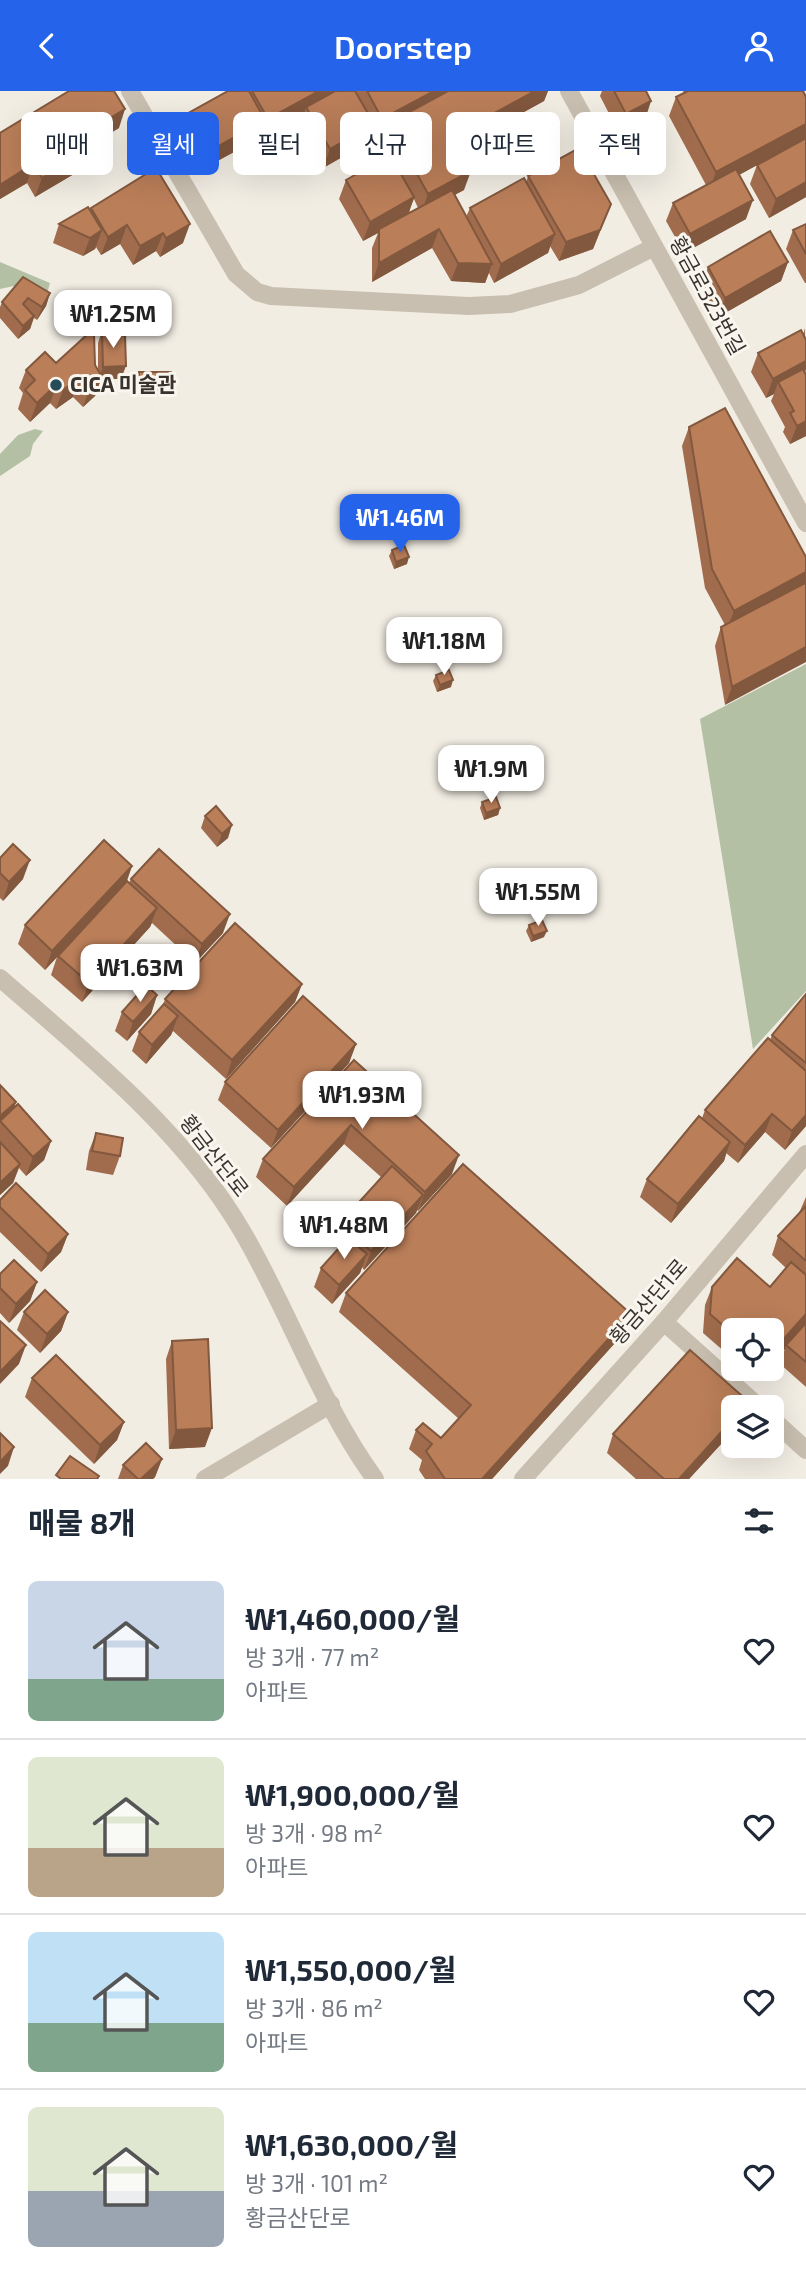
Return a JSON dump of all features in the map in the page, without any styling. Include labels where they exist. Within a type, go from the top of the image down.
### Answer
[{"type":"street","points":[[130,91],[236,274],[244,284],[271,296],[469,306],[510,304],[579,285],[654,247]]},
{"type":"street","name":"황금로323번길","points":[[569,91],[806,523]]},
{"type":"street","name":"황금산단로","points":[[0,978],[171,1135],[212,1186],[242,1230],[331,1404],[375,1479]]},
{"type":"street","name":"황금산단1로","points":[[523,1479],[664,1322],[806,1154]]},
{"type":"street","points":[[664,1322],[746,1395]]},
{"type":"street","points":[[205,1479],[331,1404]]},
{"type":"street","points":[[784,1430],[806,1450]]},
{"type":"green space","points":[[0,262],[50,283],[46,298],[14,286],[0,289]]},
{"type":"green space","points":[[35,429],[43,431],[33,444],[30,456],[0,476],[0,454],[18,435]]},
{"type":"green space","points":[[806,664],[806,991],[753,1049],[700,719]]},
{"type":"building","points":[[69,91],[114,91],[125,109],[113,116],[113,112],[34,112]]},
{"type":"building","points":[[228,91],[249,91],[261,112],[233,112],[233,138],[219,146],[219,112],[190,112]]},
{"type":"building","points":[[252,91],[319,91],[281,112],[264,112]]},
{"type":"building","points":[[335,91],[355,91],[367,112],[340,112],[340,143],[330,149],[326,142],[326,112],[309,112],[306,107]]},
{"type":"building","points":[[367,91],[434,91],[395,112],[378,112]]},
{"type":"building","points":[[448,91],[535,91],[496,112],[446,112],[446,175],[464,175],[428,194],[418,175],[432,175],[432,112],[409,112]]},
{"type":"building","points":[[614,91],[646,91],[651,101],[625,112]]},
{"type":"building","points":[[688,91],[803,91],[806,97],[806,124],[716,172],[676,97]]},
{"type":"building","points":[[21,120],[21,172],[0,185],[0,133]]},
{"type":"building","points":[[806,138],[806,182],[776,199],[757,165]]},
{"type":"building","points":[[574,151],[574,175],[594,175],[611,204],[600,230],[566,242],[528,176],[560,175],[560,158]]},
{"type":"building","points":[[736,169],[753,200],[690,234],[673,203]]},
{"type":"building","points":[[145,175],[160,175],[190,224],[166,238],[163,233],[140,246],[127,225],[108,237],[91,208]]},
{"type":"building","points":[[355,175],[401,175],[414,197],[370,222],[346,180]]},
{"type":"building","points":[[524,178],[555,234],[501,264],[470,208]]},
{"type":"building","points":[[452,190],[492,264],[458,263],[439,229],[379,263],[379,229]]},
{"type":"building","points":[[88,207],[102,230],[90,238],[59,224]]},
{"type":"building","points":[[806,224],[806,254],[793,230]]},
{"type":"building","points":[[770,231],[788,262],[725,298],[708,267]]},
{"type":"building","points":[[23,277],[50,293],[42,307],[28,298],[23,304],[34,316],[23,326],[2,302]]},
{"type":"building","points":[[102,330],[113,330],[113,336],[125,335],[126,366],[103,367]]},
{"type":"building","points":[[801,330],[806,340],[806,361],[773,379],[758,353]]},
{"type":"building","points":[[90,332],[94,334],[95,365],[102,377],[90,388],[80,378],[63,390],[57,384],[37,403],[25,390],[35,380],[26,370],[45,352],[56,363]]},
{"type":"building","points":[[803,369],[806,375],[806,421],[797,426],[790,413],[794,411],[778,382]]},
{"type":"building","points":[[139,372],[171,372],[171,383],[139,383]]},
{"type":"building","points":[[725,408],[806,557],[806,572],[734,611],[712,569],[689,427]]},
{"type":"building","points":[[404,545],[409,557],[396,562],[392,550]]},
{"type":"building","points":[[805,583],[806,647],[732,687],[721,627]]},
{"type":"building","points":[[449,670],[453,680],[440,685],[436,675]]},
{"type":"building","points":[[496,797],[500,808],[486,813],[482,802]]},
{"type":"building","points":[[216,806],[232,825],[222,834],[205,816]]},
{"type":"building","points":[[104,840],[132,866],[52,951],[25,925]]},
{"type":"building","points":[[13,844],[30,860],[9,882],[0,873],[0,858]]},
{"type":"building","points":[[159,849],[230,914],[202,944],[131,879]]},
{"type":"building","points":[[127,881],[157,908],[89,983],[58,956]]},
{"type":"building","points":[[542,920],[547,931],[533,936],[529,925]]},
{"type":"building","points":[[235,923],[302,984],[232,1060],[165,999]]},
{"type":"building","points":[[146,985],[157,995],[133,1022],[122,1012]]},
{"type":"building","points":[[806,994],[806,1063],[772,1035]]},
{"type":"building","points":[[303,996],[356,1044],[278,1130],[225,1082]]},
{"type":"building","points":[[164,1004],[178,1016],[152,1045],[139,1032]]},
{"type":"building","points":[[768,1038],[806,1071],[806,1115],[792,1131],[772,1114],[745,1145],[705,1110]]},
{"type":"building","points":[[354,1060],[459,1155],[425,1192],[351,1125],[294,1187],[263,1159]]},
{"type":"building","points":[[0,1085],[16,1102],[0,1116]]},
{"type":"building","points":[[18,1104],[51,1141],[33,1157],[0,1121]]},
{"type":"building","points":[[699,1116],[730,1142],[678,1204],[647,1179]]},
{"type":"building","points":[[96,1133],[123,1138],[120,1156],[92,1151]]},
{"type":"building","points":[[0,1142],[20,1164],[0,1183]]},
{"type":"building","points":[[463,1164],[631,1314],[482,1479],[445,1479],[426,1451],[432,1444],[416,1430],[423,1423],[441,1438],[471,1405],[346,1293]]},
{"type":"building","points":[[392,1166],[423,1195],[371,1251],[340,1223]]},
{"type":"building","points":[[16,1183],[68,1234],[48,1254],[0,1207],[0,1200]]},
{"type":"building","points":[[806,1206],[806,1261],[778,1236]]},
{"type":"building","points":[[348,1238],[367,1254],[339,1285],[321,1268]]},
{"type":"building","points":[[737,1258],[770,1287],[791,1262],[806,1275],[806,1314],[784,1339],[784,1318],[721,1318],[721,1324],[710,1314],[712,1287]]},
{"type":"building","points":[[14,1260],[37,1282],[16,1304],[0,1288],[0,1274]]},
{"type":"building","points":[[45,1290],[68,1312],[47,1334],[24,1312]]},
{"type":"building","points":[[0,1321],[26,1345],[0,1372]]},
{"type":"building","points":[[806,1323],[806,1362],[786,1345]]},
{"type":"building","points":[[208,1339],[212,1428],[176,1430],[172,1341]]},
{"type":"building","points":[[690,1350],[721,1377],[721,1381],[725,1381],[741,1395],[721,1395],[721,1432],[679,1479],[664,1479],[613,1434]]},
{"type":"building","points":[[56,1355],[124,1422],[100,1445],[32,1378]]},
{"type":"building","points":[[0,1433],[14,1447],[0,1462]]},
{"type":"building","points":[[146,1443],[162,1459],[138,1479],[123,1465]]},
{"type":"building","points":[[70,1456],[99,1476],[97,1479],[61,1479],[56,1475]]},
{"type":"place","name":"CICA 미술관","points":[[56,385]]}]
